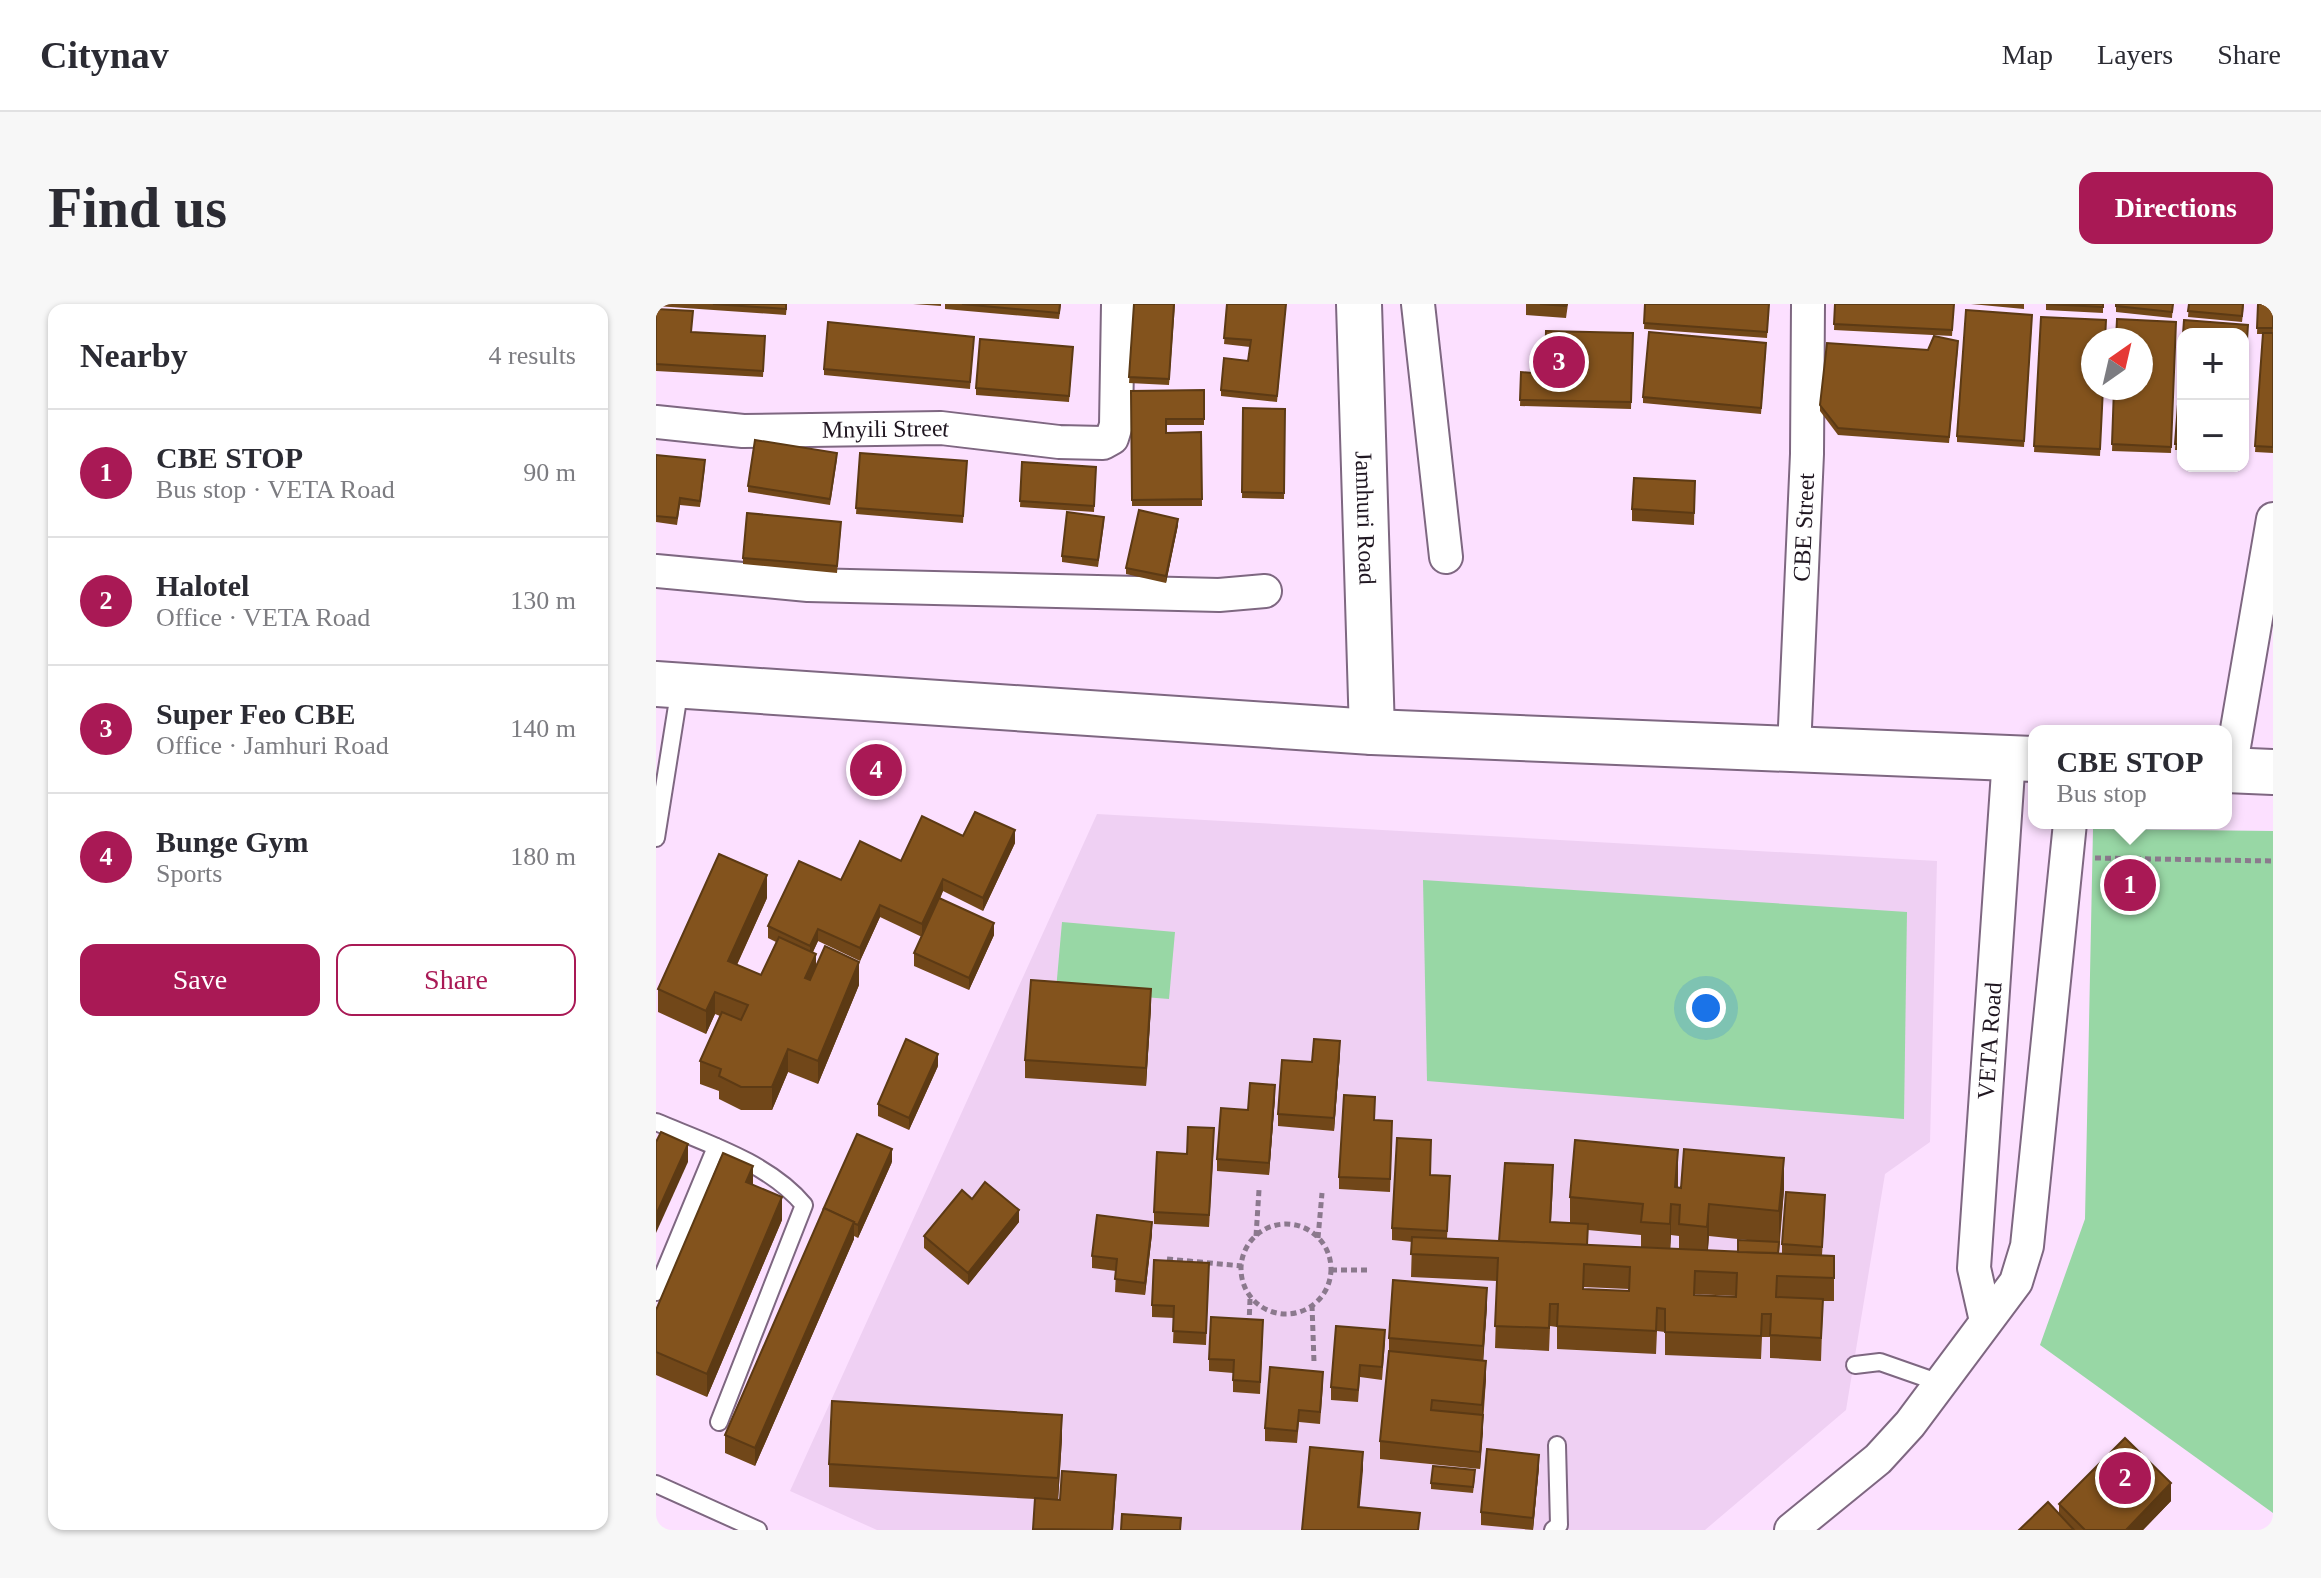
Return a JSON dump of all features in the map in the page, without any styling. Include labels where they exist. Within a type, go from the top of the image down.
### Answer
[{"type":"main road","name":"Jamhuri Road","points":[[1359,304],[1372,732]]},
{"type":"main road","points":[[668,685],[1372,732],[2022,758]]},
{"type":"main road","points":[[2232,770],[2273,772]]},
{"type":"street","name":"Mnyili Street","points":[[656,422],[743,431],[941,428],[1059,442],[1103,443],[1112,438],[1116,425],[1118,304]]},
{"type":"street","points":[[1418,304],[1446,557]]},
{"type":"street","name":"CBE Street","points":[[1794,749],[1807,454],[1808,304]]},
{"type":"street","points":[[2232,748],[2273,519]]},
{"type":"street","points":[[656,571],[808,585],[1204,595],[1265,591]]},
{"type":"street","name":"VETA Road","points":[[1986,1321],[1974,1268],[2022,758]]},
{"type":"street","points":[[1791,1530],[1878,1459],[1910,1424],[2016,1282],[2027,1246],[2069,829]]},
{"type":"lane","points":[[656,838],[668,685]]},
{"type":"lane","points":[[656,1122],[716,1147],[787,1185],[804,1205],[719,1422]]},
{"type":"lane","points":[[656,1292],[716,1147]]},
{"type":"lane","points":[[1855,1365],[1880,1362],[1940,1383]]},
{"type":"lane","points":[[1553,1530],[1559,1525],[1557,1445]]},
{"type":"lane","points":[[656,1484],[758,1530]]},
{"type":"path","points":[[2066,858],[2273,861]]},
{"type":"path","points":[[1256,1236],[1259,1190]]},
{"type":"path","points":[[1318,1238],[1322,1193]]},
{"type":"path","points":[[1249,1326],[1250,1298],[1240,1274],[1245,1248],[1263,1229],[1288,1223],[1313,1231],[1329,1252],[1332,1278],[1320,1301],[1298,1314],[1271,1313],[1250,1298]]},
{"type":"path","points":[[1167,1259],[1242,1266]]},
{"type":"path","points":[[1331,1270],[1369,1270]]},
{"type":"path","points":[[1312,1305],[1314,1362]]},
{"type":"shaded area","points":[[1097,814],[1937,861],[1930,1142],[1885,1174],[1846,1410],[1705,1530],[877,1530],[790,1491]]},
{"type":"green space","points":[[2093,829],[2273,831],[2273,1513],[2040,1345],[2085,1219]]},
{"type":"green space","points":[[1423,880],[1907,912],[1904,1119],[1427,1081]]},
{"type":"green space","points":[[1062,922],[1175,932],[1169,999],[1056,990]]},
{"type":"building","points":[[713,304],[786,304],[786,309]]},
{"type":"building","points":[[962,304],[1060,304],[1059,313]]},
{"type":"building","points":[[1134,304],[1174,304],[1169,379],[1129,377]]},
{"type":"building","points":[[1227,304],[1286,304],[1277,396],[1221,390],[1224,358],[1248,361],[1251,340],[1224,338]]},
{"type":"building","points":[[1645,304],[1769,304],[1767,332],[1644,323]]},
{"type":"building","points":[[1835,304],[1954,304],[1952,330],[1834,324]]},
{"type":"building","points":[[2046,304],[2103,304],[2103,307]]},
{"type":"building","points":[[2116,304],[2173,304],[2172,312]]},
{"type":"building","points":[[2189,304],[2243,304],[2242,316],[2188,311]]},
{"type":"building","points":[[2258,304],[2273,304],[2273,328],[2257,328]]},
{"type":"building","points":[[656,309],[693,311],[691,332],[765,336],[763,371],[656,364]]},
{"type":"building","points":[[1966,310],[2032,315],[2024,441],[1957,436]]},
{"type":"building","points":[[2041,317],[2106,320],[2106,328],[2081,328],[2081,400],[2102,400],[2100,449],[2034,446]]},
{"type":"building","points":[[2117,319],[2176,322],[2171,447],[2112,444],[2114,400],[2153,400],[2153,328],[2117,328]]},
{"type":"building","points":[[2184,320],[2248,325],[2248,328],[2183,328]]},
{"type":"building","points":[[828,322],[974,337],[970,382],[824,369]]},
{"type":"building","points":[[1546,331],[1633,333],[1631,402],[1520,400],[1521,372],[1545,374]]},
{"type":"building","points":[[1649,332],[1766,343],[1761,408],[1643,397]]},
{"type":"building","points":[[2263,333],[2273,333],[2273,447],[2255,446]]},
{"type":"building","points":[[1934,336],[1958,341],[1949,437],[1838,428],[1820,405],[1827,343],[1928,350]]},
{"type":"building","points":[[980,339],[1073,347],[1069,396],[976,388]]},
{"type":"building","points":[[1204,390],[1204,419],[1166,419],[1166,433],[1201,432],[1202,499],[1132,500],[1131,391]]},
{"type":"building","points":[[1243,408],[1285,409],[1284,493],[1242,492]]},
{"type":"building","points":[[755,440],[837,453],[830,499],[748,486]]},
{"type":"building","points":[[860,453],[967,461],[963,516],[856,508]]},
{"type":"building","points":[[656,455],[705,460],[700,501],[680,498],[677,518],[656,516]]},
{"type":"building","points":[[1022,462],[1096,467],[1094,506],[1020,501]]},
{"type":"building","points":[[1634,478],[1695,481],[1694,513],[1632,509]]},
{"type":"building","points":[[1139,510],[1178,519],[1166,576],[1126,568]]},
{"type":"building","points":[[1067,512],[1104,517],[1098,560],[1062,556]]},
{"type":"building","points":[[747,513],[841,522],[837,566],[743,558]]},
{"type":"building","points":[[975,812],[1015,830],[983,898],[943,879],[922,924],[880,905],[860,948],[818,929],[810,946],[768,926],[799,861],[841,880],[860,841],[901,861],[922,816],[963,836]]},
{"type":"building","points":[[719,854],[767,875],[728,961],[761,975],[779,937],[816,954],[805,978],[810,980],[825,946],[859,962],[818,1061],[788,1049],[772,1087],[741,1087],[719,1076],[721,1069],[700,1061],[722,1012],[741,1020],[748,1005],[715,992],[706,1011],[658,989]]},
{"type":"building","points":[[939,898],[994,923],[969,978],[914,953]]},
{"type":"building","points":[[1031,980],[1151,989],[1146,1068],[1025,1060]]},
{"type":"building","points":[[906,1039],[938,1054],[909,1118],[878,1104]]},
{"type":"building","points":[[1314,1039],[1340,1041],[1334,1118],[1278,1114],[1282,1060],[1312,1062]]},
{"type":"building","points":[[1250,1083],[1275,1085],[1269,1163],[1217,1159],[1221,1108],[1248,1110]]},
{"type":"building","points":[[1344,1095],[1375,1097],[1374,1120],[1392,1121],[1390,1179],[1339,1177]]},
{"type":"building","points":[[1188,1127],[1214,1128],[1209,1215],[1154,1212],[1157,1152],[1187,1154]]},
{"type":"building","points":[[661,1132],[688,1144],[656,1215],[656,1142]]},
{"type":"building","points":[[857,1134],[892,1149],[858,1225],[823,1210]]},
{"type":"building","points":[[1397,1138],[1431,1140],[1430,1175],[1450,1176],[1447,1231],[1392,1228]]},
{"type":"building","points":[[1575,1140],[1678,1150],[1675,1187],[1681,1188],[1684,1149],[1784,1158],[1779,1211],[1709,1204],[1707,1227],[1679,1224],[1680,1205],[1671,1204],[1670,1224],[1641,1222],[1643,1204],[1570,1197]]},
{"type":"building","points":[[723,1153],[753,1166],[746,1182],[782,1197],[707,1374],[656,1352],[656,1310]]},
{"type":"building","points":[[1505,1163],[1553,1165],[1550,1222],[1588,1224],[1587,1245],[1499,1241]]},
{"type":"building","points":[[985,1182],[1019,1210],[968,1273],[924,1236],[962,1190],[972,1199]]},
{"type":"building","points":[[1786,1192],[1825,1195],[1822,1247],[1782,1244]]},
{"type":"building","points":[[824,1208],[854,1222],[755,1448],[725,1435]]},
{"type":"building","points":[[1097,1215],[1152,1222],[1145,1283],[1115,1279],[1117,1259],[1092,1256]]},
{"type":"building","points":[[1412,1237],[1834,1256],[1834,1278],[1777,1276],[1776,1297],[1823,1299],[1821,1338],[1770,1335],[1771,1314],[1762,1314],[1761,1336],[1665,1332],[1665,1309],[1657,1308],[1656,1331],[1557,1326],[1558,1304],[1550,1304],[1549,1328],[1495,1326],[1498,1258],[1411,1254]],"holes":[[[1584,1264],[1630,1267],[1629,1291],[1583,1289]],[[1695,1271],[1737,1273],[1736,1297],[1694,1295]]]},
{"type":"building","points":[[1738,1240],[1779,1242],[1778,1253],[1738,1252]]},
{"type":"building","points":[[1154,1260],[1209,1263],[1206,1333],[1173,1331],[1174,1306],[1152,1305]]},
{"type":"building","points":[[1393,1280],[1487,1288],[1483,1346],[1389,1338]]},
{"type":"building","points":[[1211,1317],[1263,1320],[1260,1382],[1233,1380],[1234,1360],[1209,1359]]},
{"type":"building","points":[[1336,1326],[1385,1330],[1382,1367],[1360,1365],[1358,1390],[1331,1387]]},
{"type":"building","points":[[1389,1351],[1486,1361],[1482,1405],[1432,1400],[1431,1410],[1483,1415],[1480,1452],[1380,1441]]},
{"type":"building","points":[[1270,1367],[1323,1372],[1320,1412],[1299,1410],[1297,1431],[1265,1428]]},
{"type":"building","points":[[832,1401],[1062,1415],[1058,1478],[829,1464]]},
{"type":"building","points":[[2125,1438],[2171,1483],[2126,1530],[2085,1530],[2059,1504]]},
{"type":"building","points":[[1310,1447],[1363,1452],[1358,1507],[1420,1513],[1418,1530],[1302,1530]]},
{"type":"building","points":[[1487,1449],[1539,1455],[1533,1518],[1481,1512]]},
{"type":"building","points":[[1433,1466],[1475,1470],[1473,1487],[1431,1483]]},
{"type":"building","points":[[1062,1471],[1116,1475],[1112,1530],[1033,1529],[1035,1498],[1060,1500]]},
{"type":"building","points":[[2048,1502],[2074,1530],[2019,1530]]},
{"type":"building","points":[[1122,1514],[1181,1518],[1180,1530],[1121,1530]]},
{"type":"place","name":"Super Feo CBE","points":[[1559,362]]},
{"type":"place","name":"Bunge Gym","points":[[876,770]]},
{"type":"place","name":"CBE STOP","points":[[2130,885]]},
{"type":"place","name":"Halotel","points":[[2125,1478]]}]
